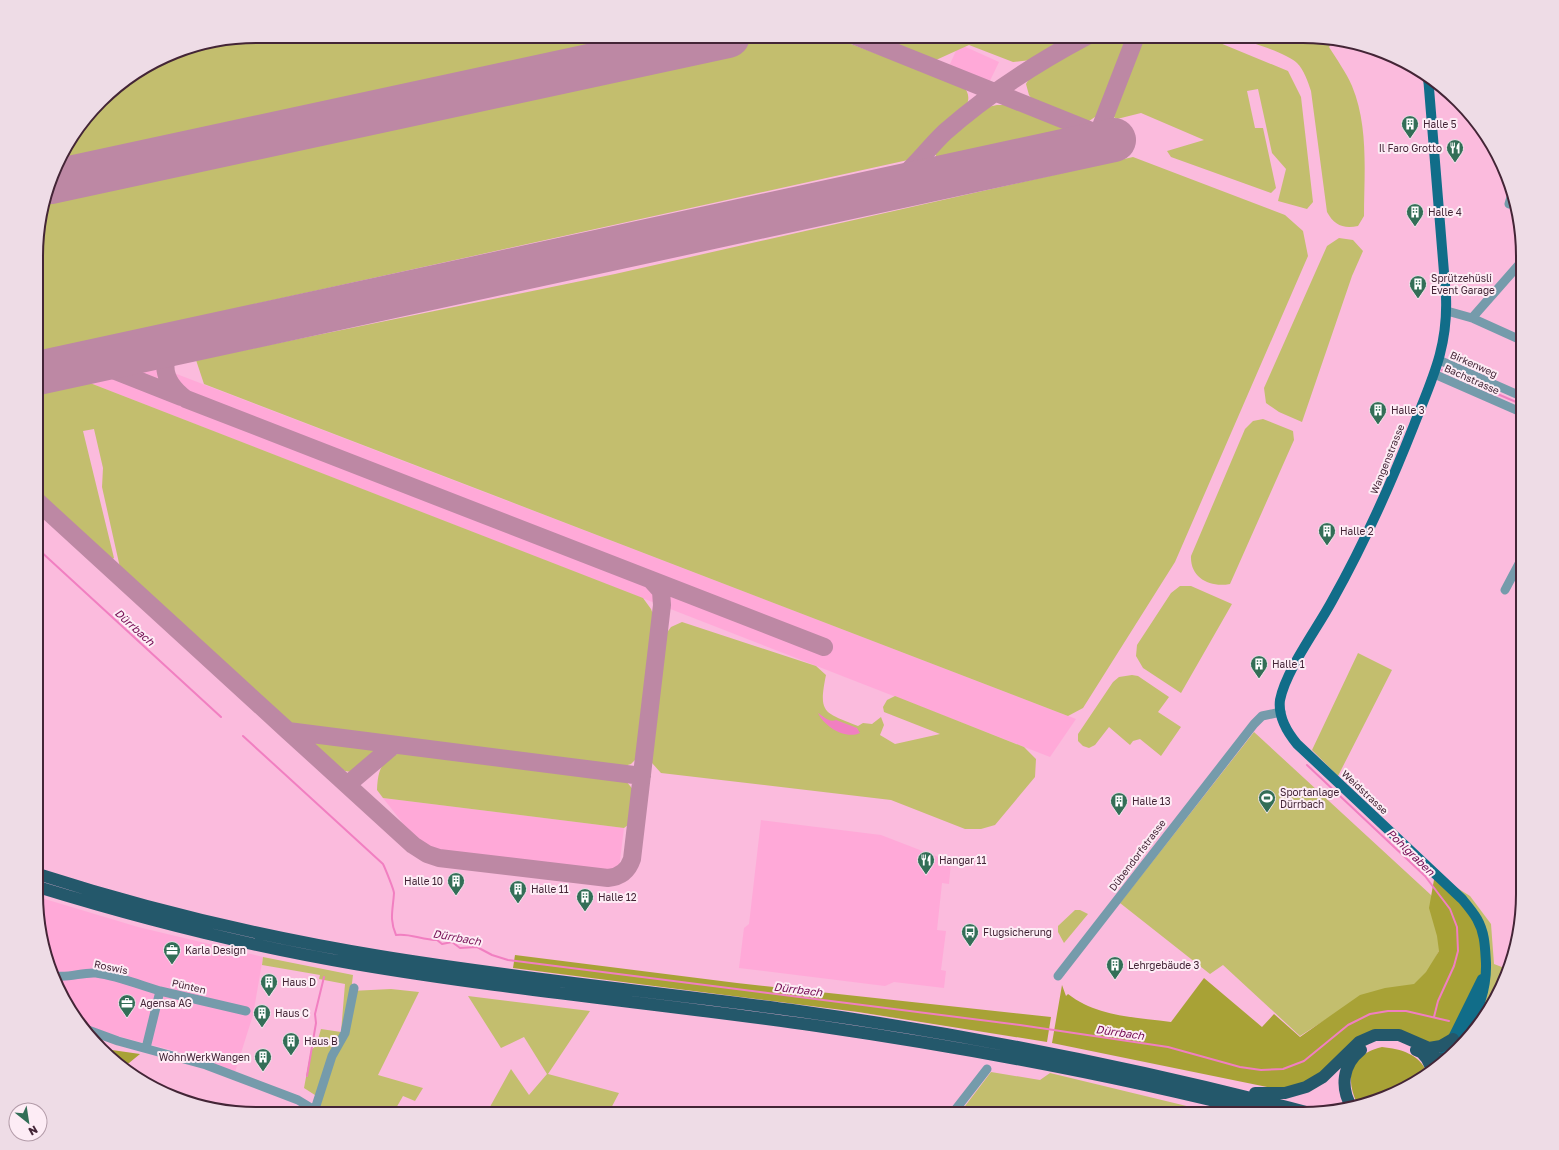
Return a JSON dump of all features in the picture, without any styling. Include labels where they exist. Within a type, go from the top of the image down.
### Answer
[{"type":"highway","points":[[43,875],[186,916],[327,947],[457,968],[798,1011],[940,1032],[1093,1061],[1209,1087],[1287,1107]]},
{"type":"highway","points":[[43,888],[145,918],[202,932],[347,963],[454,980],[756,1018],[931,1043],[1064,1068],[1240,1107]]},
{"type":"highway","points":[[1209,1087],[1262,1094],[1284,1093],[1299,1090],[1323,1077],[1359,1042],[1376,1035],[1390,1034],[1404,1036],[1424,1050],[1430,1065]]},
{"type":"highway","points":[[1349,1102],[1345,1094],[1344,1080],[1348,1065],[1358,1052],[1370,1045],[1385,1041],[1396,1042],[1436,1052],[1440,1057]]},
{"type":"highway","points":[[1424,1050],[1456,1042]]},
{"type":"highway","points":[[1229,1104],[1234,1107]]},
{"type":"main road","name":"Wangenstrasse","points":[[1281,712],[1280,701],[1285,685],[1343,581],[1373,523],[1439,360],[1446,330],[1447,311],[1428,84]]},
{"type":"main road","name":"Weidstrasse","points":[[1281,712],[1290,735],[1310,758],[1462,899],[1476,918],[1483,931],[1486,949],[1486,964],[1478,990],[1456,1042]]},
{"type":"street","points":[[1472,318],[1516,267]]},
{"type":"street","points":[[1447,311],[1472,318],[1516,337]]},
{"type":"street","name":"Birkenweg","points":[[1439,360],[1516,391]]},
{"type":"street","name":"Bachstrasse","points":[[1434,374],[1516,410]]},
{"type":"street","points":[[1505,590],[1516,568]]},
{"type":"street","name":"Dübendorfstrasse","points":[[1058,976],[1248,731],[1262,716],[1281,712]]},
{"type":"street","name":"Roswis","points":[[59,976],[69,977],[82,973],[97,973],[160,991]]},
{"type":"street","points":[[319,1107],[332,1056],[345,1033],[354,988]]},
{"type":"street","name":"Pünten","points":[[146,1048],[160,991],[246,1011]]},
{"type":"street","points":[[94,1032],[118,1041],[206,1065],[276,1091],[308,1107]]},
{"type":"street","points":[[960,1107],[986,1069]]},
{"type":"shaded area","points":[[242,43],[848,43],[962,86],[966,90],[968,98],[966,106],[908,160],[43,351],[43,242],[47,214],[59,174],[72,149],[96,115],[126,87],[149,72],[174,59],[214,47]]},
{"type":"shaded area","points":[[891,43],[1064,43],[1031,60],[1013,62],[969,45],[936,60]]},
{"type":"shaded area","points":[[1086,43],[1128,43],[1101,113],[1089,121],[1076,121],[1035,103],[1029,95],[1026,84],[1032,73],[1068,51]]},
{"type":"shaded area","points":[[1140,43],[1220,43],[1288,71],[1301,97],[1313,202],[1307,209],[1278,201],[1286,169],[1272,153],[1258,89],[1247,91],[1255,128],[1263,128],[1276,188],[1271,193],[1171,157],[1167,151],[1204,140],[1141,113],[1117,119],[1112,116]]},
{"type":"shaded area","points":[[1253,43],[1317,43],[1331,45],[1329,47],[1352,86],[1361,118],[1365,167],[1364,216],[1358,226],[1348,227],[1340,225],[1333,220],[1327,212],[1311,91],[1306,76],[1302,69],[1292,59]]},
{"type":"shaded area","points":[[959,44],[999,62],[986,89],[946,73]]},
{"type":"shaded area","points":[[997,105],[1011,105],[1064,126],[1066,130],[939,160],[935,154],[954,134],[983,108]]},
{"type":"shaded area","points":[[1133,157],[1285,215],[1303,231],[1308,256],[1175,562],[1083,708],[1068,716],[204,384],[196,360],[615,274]]},
{"type":"shaded area","points":[[1339,238],[1353,240],[1363,251],[1352,276],[1302,422],[1279,412],[1266,403],[1264,388],[1327,246]]},
{"type":"shaded area","points":[[161,368],[1076,719],[1050,757],[90,383]]},
{"type":"shaded area","points":[[90,383],[643,598],[651,609],[655,620],[639,756],[631,764],[621,767],[330,732],[289,723],[267,706],[121,572],[102,487],[103,468],[94,429],[83,431],[114,558],[109,561],[43,500],[43,393]]},
{"type":"shaded area","points":[[1263,419],[1293,431],[1294,440],[1230,584],[1223,585],[1209,583],[1198,576],[1194,570],[1191,556],[1245,429],[1253,421]]},
{"type":"shaded area","points":[[1180,586],[1191,586],[1232,604],[1181,693],[1143,668],[1136,656],[1137,645],[1171,593]]},
{"type":"shaded area","points":[[682,622],[816,666],[826,675],[823,697],[826,710],[838,718],[858,726],[863,723],[872,724],[881,717],[884,725],[880,735],[895,744],[940,734],[884,712],[883,707],[887,700],[895,696],[1024,747],[1036,759],[1035,777],[995,825],[981,829],[965,829],[891,800],[661,773],[652,763],[650,748],[663,638],[671,627]]},
{"type":"shaded area","points":[[1358,653],[1392,670],[1338,776],[1312,750]]},
{"type":"shaded area","points":[[1132,675],[1138,676],[1169,697],[1158,712],[1181,727],[1161,756],[1140,739],[1133,741],[1130,745],[1109,727],[1095,745],[1089,748],[1083,746],[1078,741],[1078,734],[1113,682],[1119,677]]},
{"type":"shaded area","points":[[818,713],[831,721],[836,720],[857,728],[860,733],[848,735],[842,733],[825,723]]},
{"type":"shaded area","name":"Sportanlage Dürrbach","points":[[1254,732],[1431,895],[1440,934],[1439,951],[1427,973],[1413,986],[1358,999],[1300,1036],[1223,965],[1210,974],[1120,903]]},
{"type":"shaded area","points":[[304,739],[381,750],[360,768],[351,772],[336,767]]},
{"type":"shaded area","points":[[403,751],[614,776],[626,781],[635,792],[632,822],[624,828],[383,798],[377,790],[380,770],[390,758]]},
{"type":"shaded area","points":[[383,798],[624,828],[617,885],[434,863]]},
{"type":"shaded area","points":[[761,820],[881,835],[951,862],[949,884],[942,883],[937,930],[946,931],[941,970],[946,971],[944,988],[894,982],[885,986],[739,968],[744,928],[749,924]]},
{"type":"shaded area","points":[[1435,874],[1470,896],[1491,924],[1494,964],[1503,968],[1487,1001],[1472,1024],[1446,1052],[1453,1039]]},
{"type":"shaded area","points":[[1435,874],[1483,931],[1481,982],[1445,1045],[1380,1035],[1328,1073],[1291,1092],[1052,1043],[1062,985],[1066,996],[1068,994],[1079,1002],[1104,1012],[1171,1022],[1204,978],[1262,1027],[1274,1014],[1300,1037],[1360,995],[1385,988],[1414,984],[1426,972],[1439,951],[1437,936],[1429,908]]},
{"type":"shaded area","points":[[43,898],[138,927],[263,957],[253,1015],[235,1072],[202,1058],[121,1037],[89,1027],[72,1001],[59,976],[50,949],[43,908]]},
{"type":"shaded area","points":[[1075,910],[1080,910],[1088,914],[1064,943],[1058,932],[1058,926]]},
{"type":"shaded area","points":[[515,955],[737,983],[1051,1017],[1047,1042],[858,1012],[513,968]]},
{"type":"shaded area","points":[[263,957],[353,975],[351,991],[391,989],[419,992],[378,1075],[423,1088],[415,1101],[403,1096],[397,1107],[320,1107],[318,1097],[304,1088],[311,1050],[316,1046],[321,1029],[341,1032],[345,984],[319,979],[320,975],[262,965]]},
{"type":"shaded area","points":[[468,996],[590,1011],[548,1074],[619,1093],[612,1107],[490,1107],[511,1069],[529,1095],[547,1074],[524,1037],[501,1048]]},
{"type":"shaded area","points":[[1382,1047],[1403,1051],[1420,1061],[1425,1068],[1385,1091],[1356,1101],[1352,1087],[1352,1070],[1356,1062],[1362,1056]]},
{"type":"shaded area","points":[[110,1050],[140,1054],[129,1063],[126,1063]]},
{"type":"shaded area","points":[[991,1072],[1040,1080],[1050,1073],[1191,1107],[964,1107]]},
{"type":"waterway","points":[[1442,370],[1516,402]]},
{"type":"waterway","name":"Dürrbach","points":[[43,554],[221,717]]},
{"type":"waterway","name":"Dürrbach","points":[[243,736],[383,864],[394,893],[392,919],[396,935],[406,935],[437,940],[442,944],[452,942],[460,948],[477,947],[492,955],[508,960],[1020,1025],[1168,1047],[1240,1067],[1261,1070],[1283,1069],[1304,1061],[1348,1025],[1370,1014],[1388,1011],[1406,1011],[1449,1021]]},
{"type":"waterway","name":"Pohlgraben","points":[[1307,765],[1425,876],[1450,909],[1457,927],[1458,951],[1454,966],[1438,1001],[1434,1017]]},
{"type":"waterway","points":[[307,1076],[316,1023],[315,1014],[324,977]]},
{"type":"taxiway","points":[[872,43],[1114,140]]},
{"type":"taxiway","points":[[879,191],[899,179],[945,132],[995,92],[1031,68],[1074,43]]},
{"type":"taxiway","points":[[1098,134],[1133,43]]},
{"type":"taxiway","points":[[206,338],[176,345],[168,354],[165,368],[168,380],[186,399],[824,647]]},
{"type":"taxiway","points":[[43,373],[80,365],[100,365],[181,397]]},
{"type":"taxiway","points":[[43,507],[288,731],[642,776]]},
{"type":"taxiway","points":[[288,731],[413,845],[427,854],[439,858],[608,878],[620,875],[626,870],[632,859],[662,605],[661,591],[651,580]]},
{"type":"taxiway","points":[[347,785],[394,745]]},
{"type":"runway","points":[[56,181],[696,43]]},
{"type":"runway","points":[[43,372],[1114,140]]},
{"type":"place","name":"Halle 5","points":[[1410,139]]},
{"type":"place","name":"Il Faro Grotto","points":[[1455,163]]},
{"type":"place","name":"Halle 4","points":[[1415,227]]},
{"type":"place","name":"Sprützehüsli Event Garage","points":[[1418,299]]},
{"type":"place","name":"Halle 3","points":[[1378,425]]},
{"type":"place","name":"Halle 2","points":[[1327,546]]},
{"type":"place","name":"Halle 1","points":[[1259,679]]},
{"type":"place","name":"Sportanlage Dürrbach","points":[[1267,813]]},
{"type":"place","name":"Halle 13","points":[[1119,816]]},
{"type":"place","name":"Hangar 11","points":[[926,875]]},
{"type":"place","name":"Halle 10","points":[[456,896]]},
{"type":"place","name":"Halle 11","points":[[518,904]]},
{"type":"place","name":"Halle 12","points":[[585,912]]},
{"type":"place","name":"Flugsicherung","points":[[970,947]]},
{"type":"place","name":"Karla Design","points":[[172,965]]},
{"type":"place","name":"Lehrgebäude 3","points":[[1115,980]]},
{"type":"place","name":"Haus D","points":[[269,997]]},
{"type":"place","name":"Agensa AG","points":[[127,1018]]},
{"type":"place","name":"Haus C","points":[[262,1028]]},
{"type":"place","name":"Haus B","points":[[291,1056]]},
{"type":"place","name":"WohnWerkWangen","points":[[263,1072]]}]
